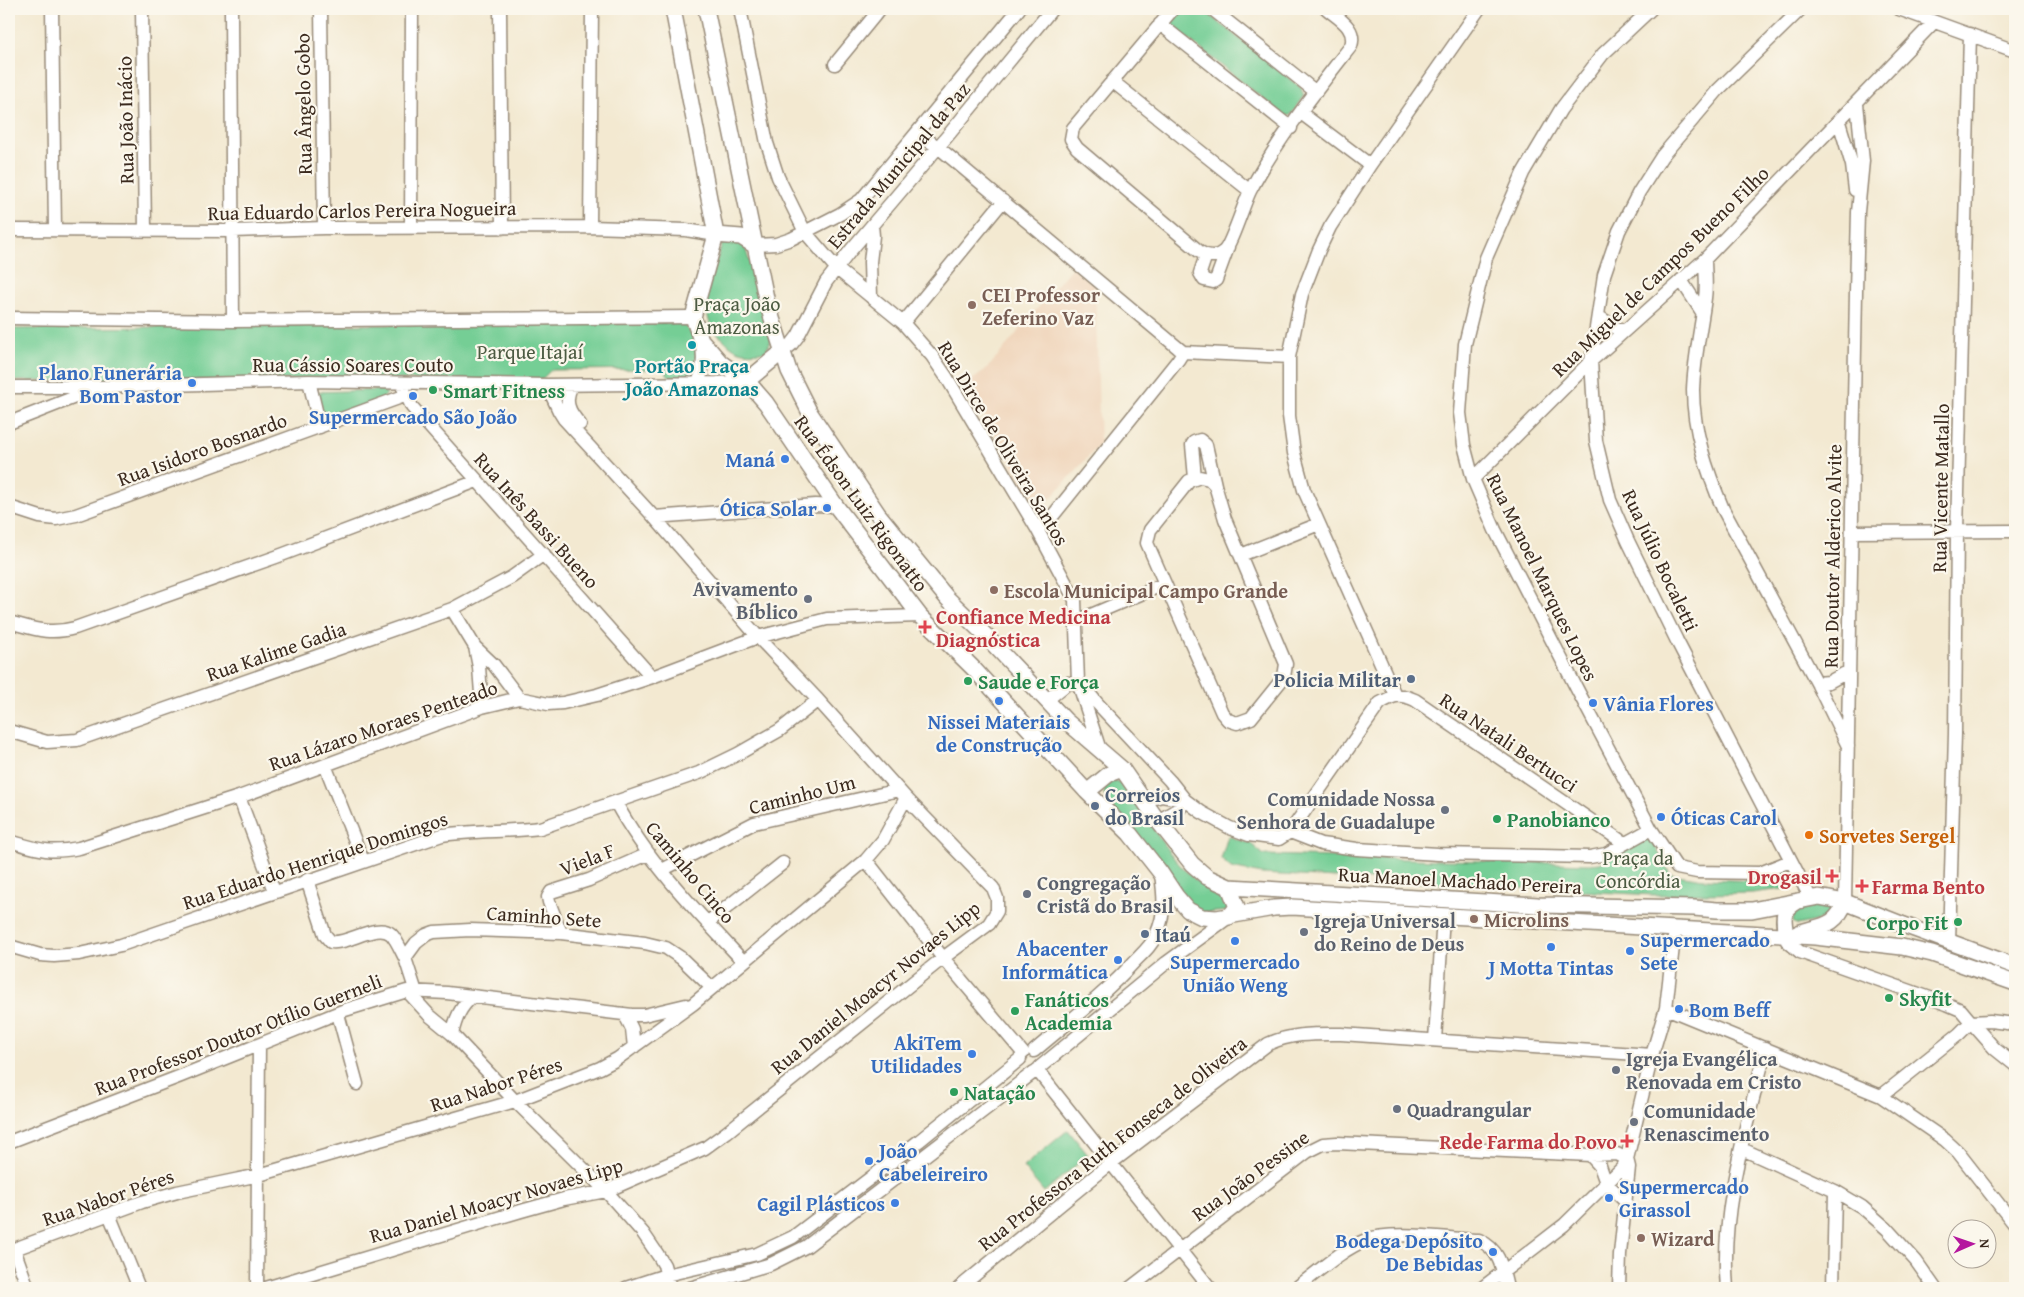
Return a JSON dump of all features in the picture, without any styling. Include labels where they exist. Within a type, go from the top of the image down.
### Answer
[{"type":"main road","points":[[673,9],[716,235],[693,317],[701,340]]},
{"type":"main road","name":"Rua Manoel Machado Pereira","points":[[706,9],[767,303],[789,371],[810,413],[878,514],[947,598],[1065,720],[1122,769],[1158,821],[1192,864],[1207,877],[1230,887],[1538,905],[1752,910],[1819,897],[1845,902],[2015,966]]},
{"type":"main road","points":[[716,235],[741,237],[754,245]]},
{"type":"main road","name":"Rua Édson Luiz Rigonatto","points":[[701,340],[721,363],[748,381],[772,412],[836,506],[920,616],[973,668],[1087,792],[1130,834],[1188,910],[1208,918],[1228,917],[1274,908],[1292,907],[1789,935]]},
{"type":"main road","points":[[748,381],[782,352]]},
{"type":"main road","points":[[1087,792],[1108,774],[1122,769]]},
{"type":"main road","points":[[1228,917],[1237,907],[1230,887]]},
{"type":"main road","points":[[1789,935],[1783,917],[1788,907],[1804,899]]},
{"type":"main road","points":[[1789,935],[1834,920],[1840,914],[1845,902]]},
{"type":"main road","points":[[1675,929],[1682,914],[1694,908]]},
{"type":"main road","points":[[1789,935],[1902,947],[1932,954],[2015,984]]},
{"type":"street","points":[[52,9],[55,230]]},
{"type":"street","name":"Rua João Inácio","points":[[142,9],[145,230]]},
{"type":"street","points":[[231,9],[233,320]]},
{"type":"street","name":"Rua Ângelo Gobo","points":[[321,9],[324,228]]},
{"type":"street","points":[[411,228],[412,9]]},
{"type":"street","points":[[500,9],[502,228]]},
{"type":"street","points":[[590,227],[592,9]]},
{"type":"street","name":"Rua Dirce de Oliveira Santos","points":[[740,9],[767,143],[778,177],[805,232],[836,269],[903,323],[932,356],[1037,528],[1075,600],[1078,682],[1100,750]]},
{"type":"street","points":[[836,64],[880,9]]},
{"type":"street","name":"Estrada Municipal da Paz","points":[[754,245],[784,242],[840,214],[861,200],[1019,9]]},
{"type":"street","name":"Estrada Municipal da Paz","points":[[782,352],[798,336],[826,282],[836,269],[1052,9]]},
{"type":"street","points":[[1173,9],[1073,128],[1072,142],[1200,252],[1206,255],[1220,254],[1228,247]]},
{"type":"street","points":[[1212,9],[1316,92]]},
{"type":"street","points":[[1206,255],[1200,273],[1204,280],[1213,282],[1216,280],[1250,191],[1301,113],[1352,42],[1350,28],[1327,9]]},
{"type":"street","name":"Rua Manoel Marques Lopes","points":[[1651,9],[1603,54],[1561,109],[1523,173],[1486,258],[1465,344],[1460,413],[1464,445],[1474,479],[1504,547],[1651,829],[1677,868],[1686,871],[1760,873],[1790,862]]},
{"type":"street","name":"Rua Júlio Bocaletti","points":[[1801,9],[1718,90],[1662,156],[1639,192],[1619,231],[1604,275],[1591,361],[1596,441],[1610,500],[1677,641],[1790,862],[1804,899]]},
{"type":"street","points":[[1899,9],[2015,52]]},
{"type":"street","points":[[1047,700],[1068,683],[1078,682],[1086,687],[1097,703],[1170,781],[1185,800],[1201,812],[1230,828],[1249,835],[1279,839],[1290,832],[1380,702],[1395,695],[1304,490],[1294,453],[1288,396],[1289,357],[1297,315],[1309,274],[1343,204],[1472,11]]},
{"type":"street","name":"Rua Miguel de Campos Bueno Filho","points":[[1474,479],[1591,361],[1705,259],[1840,122],[1934,22]]},
{"type":"street","points":[[1160,24],[1291,128]]},
{"type":"street","name":"Rua Vicente Matallo","points":[[1949,942],[1956,734],[1957,530],[1970,34]]},
{"type":"street","points":[[1112,81],[1250,191]]},
{"type":"street","name":"Rua Doutor Alderico Alvite","points":[[1845,902],[1858,212],[1863,161],[1857,104]]},
{"type":"street","points":[[1301,113],[1370,165]]},
{"type":"street","name":"Rua Doutor Alderico Alvite","points":[[1840,122],[1852,165],[1858,212]]},
{"type":"street","points":[[917,133],[938,147],[1184,352],[1289,357]]},
{"type":"street","points":[[903,323],[1003,202]]},
{"type":"street","points":[[871,297],[872,225]]},
{"type":"street","name":"Rua Eduardo Carlos Pereira Nogueira","points":[[9,230],[233,231],[324,228],[590,227],[686,230],[716,235]]},
{"type":"street","points":[[1705,259],[1705,298],[1693,388],[1695,419],[1710,480],[1727,517],[1817,683],[1849,748]]},
{"type":"street","points":[[1681,280],[1702,312]]},
{"type":"street","points":[[1598,316],[1616,328],[1624,330]]},
{"type":"street","points":[[9,318],[233,320],[693,317]]},
{"type":"street","points":[[698,383],[704,360],[701,340]]},
{"type":"street","points":[[1037,528],[1051,518],[1184,352]]},
{"type":"street","points":[[309,381],[320,427]]},
{"type":"street","name":"Rua Cássio Soares Couto","points":[[9,387],[101,387],[309,381],[401,384],[572,385],[748,381]]},
{"type":"street","name":"Rua Inês Bassi Bueno","points":[[401,384],[412,407],[652,677]]},
{"type":"street","name":"Rua Daniel Moacyr Novaes Lipp","points":[[266,1288],[521,1211],[564,1199],[606,1191],[705,1148],[943,958],[989,924],[997,911],[997,898],[993,888],[902,794],[818,700],[758,637],[654,517],[558,411],[547,385]]},
{"type":"street","name":"Rua Daniel Moacyr Novaes Lipp","points":[[572,385],[568,393],[569,411],[585,428],[595,452]]},
{"type":"street","points":[[9,423],[101,387]]},
{"type":"street","name":"Rua Isidoro Bosnardo","points":[[9,507],[56,519],[76,514],[406,395]]},
{"type":"street","points":[[1195,478],[1192,445],[1200,440],[1206,444],[1214,485],[1225,519],[1287,669],[1284,677],[1246,721],[1237,723],[1232,722],[1222,713],[1148,547],[1148,534],[1189,481],[1205,477],[1214,485]]},
{"type":"street","points":[[9,622],[48,632],[61,632],[75,628],[276,557],[477,481]]},
{"type":"street","points":[[814,505],[827,493]]},
{"type":"street","points":[[654,517],[814,505],[836,506]]},
{"type":"street","points":[[1241,555],[1319,524]]},
{"type":"street","points":[[1852,532],[2015,531]]},
{"type":"street","name":"Rua Kalime Gadia","points":[[9,731],[47,742],[77,740],[452,609],[512,577],[544,554]]},
{"type":"street","points":[[1077,621],[1164,584]]},
{"type":"street","points":[[887,616],[907,600]]},
{"type":"street","points":[[452,609],[476,647],[494,665],[519,698]]},
{"type":"street","name":"Rua Lázaro Moraes Penteado","points":[[9,841],[58,852],[79,848],[239,797],[482,707],[519,698],[548,704],[563,703],[597,695],[652,677],[758,637],[827,619],[920,616]]},
{"type":"street","points":[[476,647],[482,707]]},
{"type":"street","points":[[1817,683],[1829,682],[1849,671]]},
{"type":"street","name":"Rua Natali Bertucci","points":[[1395,695],[1404,695],[1415,700],[1624,843]]},
{"type":"street","name":"Rua Eduardo Henrique Domingos","points":[[9,946],[40,955],[79,954],[121,944],[442,835],[469,831],[517,831],[540,828],[699,773],[738,754],[780,730],[818,700]]},
{"type":"street","points":[[325,765],[363,862]]},
{"type":"street","name":"Rua Nabor Péres","points":[[12,1250],[108,1214],[176,1192],[259,1175],[515,1101],[600,1068],[618,1059],[693,1004],[711,987],[866,860],[883,840],[902,794]]},
{"type":"street","name":"Caminho Um","points":[[662,870],[754,822],[902,794]]},
{"type":"street","points":[[1143,801],[1162,796],[1185,800]]},
{"type":"street","points":[[239,797],[274,891]]},
{"type":"street","points":[[1158,821],[1180,808],[1185,800]]},
{"type":"street","name":"Caminho Cinco","points":[[616,803],[631,831],[648,854],[707,923],[743,961]]},
{"type":"street","name":"Rua Manoel Machado Pereira","points":[[1290,832],[1321,844],[1356,849],[1438,854],[1590,857],[1606,854],[1651,829]]},
{"type":"street","name":"Viela F","points":[[561,933],[549,902],[548,897],[551,892],[589,880],[648,854]]},
{"type":"street","points":[[866,860],[943,958],[1026,1054],[1041,1057],[1037,1070]]},
{"type":"street","points":[[707,923],[783,863]]},
{"type":"street","points":[[626,1288],[666,1275],[757,1254],[793,1237],[919,1141],[1117,981],[1150,946],[1156,936],[1164,907],[1165,897],[1160,872]]},
{"type":"street","points":[[307,880],[325,935],[331,942],[340,942],[379,931],[387,931],[392,935],[405,958],[412,991],[428,1015],[452,1034],[515,1101],[606,1191],[658,1254],[670,1288]]},
{"type":"street","points":[[690,1288],[771,1264],[807,1246],[1037,1070],[1129,993],[1228,917]]},
{"type":"street","points":[[1435,1040],[1443,917]]},
{"type":"street","points":[[1482,1288],[1564,1225],[1622,1167],[1627,1159],[1652,1055],[1666,1008],[1675,929]]},
{"type":"street","name":"Caminho Sete","points":[[405,958],[416,943],[426,935],[434,932],[470,930],[561,933],[645,943],[666,948],[681,958],[711,987]]},
{"type":"street","points":[[1789,935],[1787,941],[1800,952],[1961,1010],[1995,1049],[2015,1064]]},
{"type":"street","points":[[1117,981],[1129,993]]},
{"type":"street","name":"Rua Professor Doutor Otílio Guerneli","points":[[9,1142],[338,1014],[412,991],[644,1015],[693,1004]]},
{"type":"street","points":[[452,1034],[460,1010],[473,996]]},
{"type":"street","points":[[1666,1008],[1881,1096],[1945,1140],[1958,1152],[2015,1224]]},
{"type":"street","points":[[338,1014],[357,1084]]},
{"type":"street","points":[[625,1014],[632,1029],[634,1046]]},
{"type":"street","points":[[1881,1096],[1959,1034],[1971,1022],[1990,1021],[2015,1024]]},
{"type":"street","name":"Rua Professora Ruth Fonseca de Oliveira","points":[[959,1288],[1111,1163],[1268,1044],[1284,1037],[1302,1034],[1341,1034],[1652,1055]]},
{"type":"street","points":[[257,1288],[259,1045]]},
{"type":"street","points":[[1727,1288],[1728,1224],[1742,1149],[1766,1048]]},
{"type":"street","points":[[1026,1054],[1022,1068],[1027,1072],[1037,1070]]},
{"type":"street","points":[[1037,1070],[1210,1288]]},
{"type":"street","name":"Rua João Pessine","points":[[1130,1288],[1307,1152],[1323,1144],[1336,1142],[1590,1155],[1617,1154],[1627,1159]]},
{"type":"street","points":[[1742,1149],[1835,1191],[1862,1207],[1887,1229],[1916,1261],[1936,1288]]},
{"type":"street","points":[[1590,1155],[1600,1166],[1606,1183],[1626,1202]]},
{"type":"street","points":[[1619,1288],[1620,1254],[1629,1167],[1627,1159]]},
{"type":"street","points":[[1834,1288],[1835,1191]]},
{"type":"street","points":[[108,1214],[139,1288]]},
{"type":"street","points":[[1296,1288],[1347,1250],[1367,1240],[1396,1235],[1479,1240],[1489,1245],[1495,1251],[1503,1272],[1506,1288]]},
{"type":"street","points":[[12,1250],[28,1288]]},
{"type":"shaded area","points":[[1072,267],[1095,285],[1100,444],[1050,499],[1039,501],[1028,492],[966,384],[992,363]]},
{"type":"green space","points":[[1180,9],[1202,9],[1301,88],[1304,97],[1291,115],[1285,116],[1173,27],[1172,18]]},
{"type":"green space","name":"Praça João Amazonas","points":[[731,241],[745,247],[772,338],[766,351],[749,353],[734,348],[714,331],[709,320],[707,298],[712,275],[722,244]]},
{"type":"green space","name":"Parque Itajaí","points":[[679,323],[684,325],[692,335],[697,349],[696,368],[688,377],[670,377],[663,369],[551,370],[542,379],[9,381],[9,329],[159,326]]},
{"type":"green space","points":[[381,390],[387,393],[382,400],[321,418],[314,392]]},
{"type":"green space","points":[[1114,780],[1126,785],[1169,852],[1182,867],[1196,881],[1212,891],[1229,897],[1229,911],[1203,913],[1182,899],[1104,795],[1105,786]]},
{"type":"green space","name":"Praça da Concórdia","points":[[1228,836],[1251,844],[1264,855],[1589,864],[1600,863],[1618,851],[1647,837],[1654,844],[1670,874],[1704,879],[1756,881],[1789,868],[1793,879],[1791,888],[1752,893],[1654,895],[1262,874],[1231,868],[1221,859]]},
{"type":"green space","points":[[1822,901],[1837,904],[1830,918],[1797,925],[1793,922],[1794,911],[1799,907]]},
{"type":"green space","points":[[1068,1130],[1088,1155],[1044,1192],[1023,1167]]},
{"type":"place","name":"CEI Professor Zeferino Vaz","points":[[972,305]]},
{"type":"place","name":"Portão Praça João Amazonas","points":[[692,345]]},
{"type":"place","name":"Plano Funerária Bom Pastor","points":[[192,383]]},
{"type":"place","name":"Smart Fitness","points":[[433,390]]},
{"type":"place","name":"Supermercado São João","points":[[413,396]]},
{"type":"place","name":"Maná","points":[[785,459]]},
{"type":"place","name":"Ótica Solar","points":[[827,508]]},
{"type":"place","name":"Escola Municipal Campo Grande","points":[[994,590]]},
{"type":"place","name":"Avivamento Bíblico","points":[[808,599]]},
{"type":"place","name":"Confiance Medicina Diagnóstica","points":[[925,627]]},
{"type":"place","name":"Policia Militar","points":[[1411,679]]},
{"type":"place","name":"Saude e Força","points":[[968,681]]},
{"type":"place","name":"Nissei Materiais de Construção","points":[[999,701]]},
{"type":"place","name":"Vânia Flores","points":[[1593,703]]},
{"type":"place","name":"Correios do Brasil","points":[[1095,806]]},
{"type":"place","name":"Comunidade Nossa Senhora de Guadalupe","points":[[1445,810]]},
{"type":"place","name":"Óticas Carol","points":[[1661,817]]},
{"type":"place","name":"Panobianco","points":[[1497,819]]},
{"type":"place","name":"Sorvetes Sergel","points":[[1809,835]]},
{"type":"place","name":"Drogasil","points":[[1832,876]]},
{"type":"place","name":"Farma Bento","points":[[1862,886]]},
{"type":"place","name":"Congregação Cristã do Brasil","points":[[1027,894]]},
{"type":"place","name":"Microlins","points":[[1474,919]]},
{"type":"place","name":"Corpo Fit","points":[[1958,922]]},
{"type":"place","name":"Igreja Universal do Reino de Deus","points":[[1304,932]]},
{"type":"place","name":"Itaú","points":[[1145,934]]},
{"type":"place","name":"Supermercado União Weng","points":[[1235,941]]},
{"type":"place","name":"J Motta Tintas","points":[[1551,947]]},
{"type":"place","name":"Supermercado Sete","points":[[1630,951]]},
{"type":"place","name":"Abacenter Informática","points":[[1118,960]]},
{"type":"place","name":"Skyfit","points":[[1889,998]]},
{"type":"place","name":"Bom Beff","points":[[1679,1009]]},
{"type":"place","name":"Fanáticos Academia","points":[[1015,1011]]},
{"type":"place","name":"AkiTem Utilidades","points":[[972,1054]]},
{"type":"place","name":"Igreja Evangélica Renovada em Cristo","points":[[1616,1070]]},
{"type":"place","name":"Natação","points":[[954,1092]]},
{"type":"place","name":"Quadrangular","points":[[1397,1109]]},
{"type":"place","name":"Comunidade Renascimento","points":[[1634,1122]]},
{"type":"place","name":"Rede Farma do Povo","points":[[1627,1141]]},
{"type":"place","name":"João Cabeleireiro","points":[[869,1161]]},
{"type":"place","name":"Supermercado Girassol","points":[[1609,1198]]},
{"type":"place","name":"Cagil Plásticos","points":[[895,1203]]},
{"type":"place","name":"Wizard","points":[[1641,1238]]},
{"type":"place","name":"Bodega Depósito De Bebidas","points":[[1493,1252]]}]
